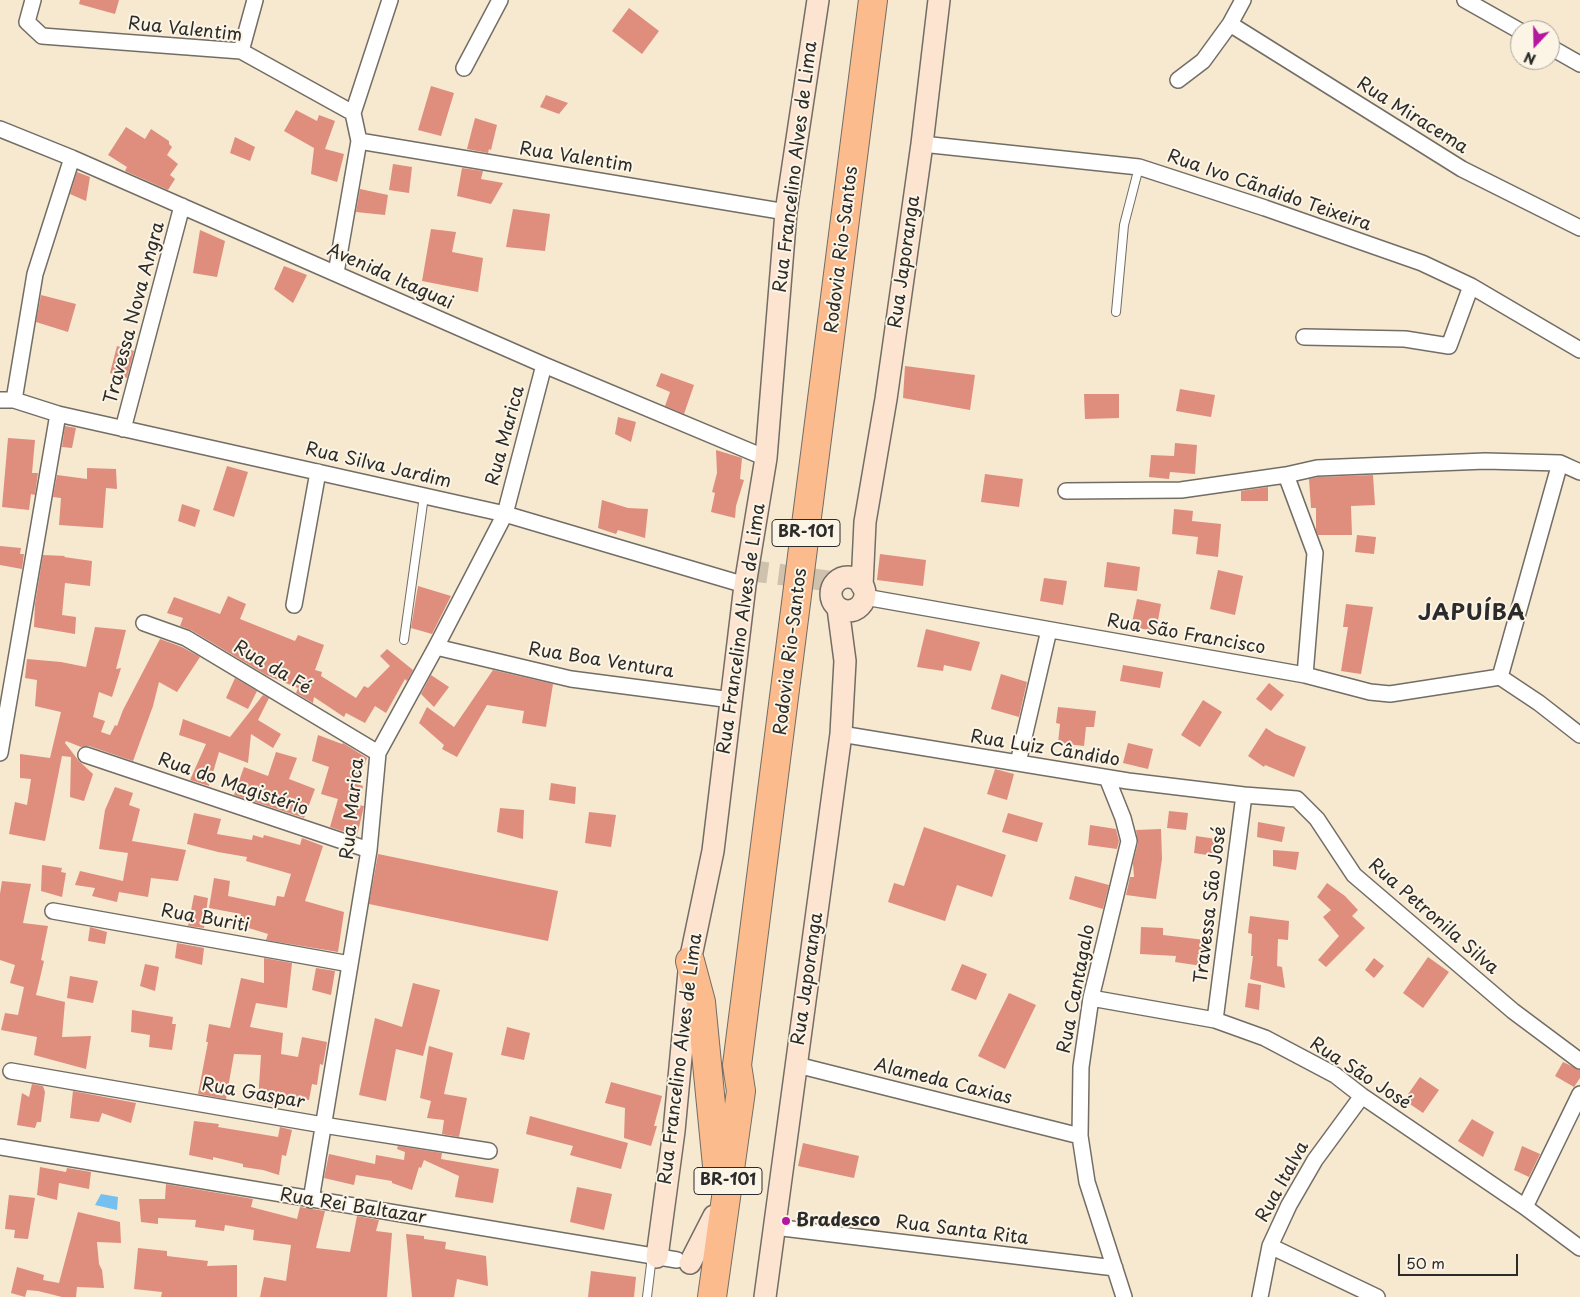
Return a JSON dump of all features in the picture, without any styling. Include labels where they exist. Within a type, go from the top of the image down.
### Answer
[{"type":"highway","name":"Rodovia Rio-Santos","points":[[712,1297],[740,1090],[737,1065],[873,0]]},
{"type":"highway","points":[[690,961],[701,1002],[718,1176]]},
{"type":"highway","name":"Rodovia Rio-Santos","points":[[701,1297],[676,1260],[714,1216],[728,1084],[737,1065]]},
{"type":"main road","name":"Rua Francelino Alves de Lima","points":[[676,1260],[674,1131],[690,961],[713,851],[745,585],[766,458],[786,212],[818,0]]},
{"type":"main road","name":"Rua Japoranga","points":[[764,1297],[842,734],[845,661],[859,591],[865,522],[887,390],[922,144],[939,0]]},
{"type":"main road","name":"Rua Japoranga","points":[[845,661],[838,608],[832,599],[832,589],[836,582],[859,591]]},
{"type":"main road","points":[[838,608],[853,611],[859,591]]},
{"type":"street","name":"Rua Valentim","points":[[33,0],[27,22],[42,36],[241,51],[352,113]]},
{"type":"street","points":[[241,51],[255,0]]},
{"type":"street","points":[[336,273],[359,141],[352,113],[390,0]]},
{"type":"street","points":[[464,68],[500,0]]},
{"type":"street","points":[[1178,80],[1203,61],[1230,24],[1243,0]]},
{"type":"street","points":[[1465,0],[1510,25]]},
{"type":"street","name":"Rua Miracema","points":[[1230,24],[1462,169],[1580,228]]},
{"type":"street","points":[[1560,53],[1580,64]]},
{"type":"street","name":"Avenida Itaguai","points":[[0,129],[72,158],[544,365],[766,458]]},
{"type":"street","name":"Rua Valentim","points":[[359,141],[786,212]]},
{"type":"street","name":"Rua Ivo Cãndido Teixeira","points":[[922,144],[1139,167],[1265,208],[1422,263],[1471,286],[1580,350]]},
{"type":"street","points":[[7,400],[35,274],[72,158]]},
{"type":"street","name":"Travessa Nova Angra","points":[[123,428],[182,206]]},
{"type":"street","points":[[1304,337],[1406,339],[1449,346],[1471,286]]},
{"type":"street","name":"Rua Marica","points":[[311,1200],[368,850],[378,753],[505,514],[544,365]]},
{"type":"street","name":"Rua Silva Jardim","points":[[7,400],[58,414],[505,514],[745,585]]},
{"type":"street","points":[[0,753],[58,414]]},
{"type":"street","points":[[1066,490],[1181,490],[1286,475],[1318,468],[1485,461],[1560,463],[1580,472]]},
{"type":"street","points":[[1560,463],[1500,677],[1539,703],[1580,736]]},
{"type":"street","points":[[294,605],[318,472]]},
{"type":"street","points":[[1286,475],[1315,553],[1305,675]]},
{"type":"street","name":"Rua São Francisco","points":[[859,591],[1049,630],[1305,675],[1370,692],[1390,694],[1500,677]]},
{"type":"street","name":"Rua da Fé","points":[[144,623],[186,638],[378,753]]},
{"type":"street","points":[[1018,763],[1049,630]]},
{"type":"street","name":"Rua Boa Ventura","points":[[436,647],[571,678],[732,700]]},
{"type":"street","name":"Rua Luiz Cândido","points":[[842,734],[1107,778],[1244,795]]},
{"type":"street","name":"Rua do Magistério","points":[[86,755],[368,850]]},
{"type":"street","name":"Rua Cantagalo","points":[[1107,778],[1123,818],[1129,841],[1090,998],[1081,1067],[1080,1136],[1087,1182],[1124,1297]]},
{"type":"street","name":"Travessa São José","points":[[1214,1020],[1244,795]]},
{"type":"street","name":"Rua Petronila Silva","points":[[1244,795],[1297,799],[1317,819],[1354,875],[1513,1011],[1580,1061]]},
{"type":"street","name":"Rua Buriti","points":[[54,911],[350,964]]},
{"type":"street","name":"Rua São José","points":[[1090,998],[1214,1020],[1265,1038],[1334,1075],[1525,1207],[1580,1248]]},
{"type":"street","name":"Alameda Caxias","points":[[797,1065],[1080,1136]]},
{"type":"street","name":"Rua Gaspar","points":[[12,1071],[323,1125],[489,1151]]},
{"type":"street","points":[[1525,1207],[1580,1094]]},
{"type":"street","name":"Rua Italva","points":[[1260,1297],[1270,1246],[1289,1205],[1315,1160],[1362,1096]]},
{"type":"street","name":"Rua Rei Baltazar","points":[[0,1148],[676,1260]]},
{"type":"street","name":"Rua Santa Rita","points":[[774,1227],[1115,1268]]},
{"type":"street","points":[[1270,1246],[1377,1297]]},
{"type":"lane","points":[[1116,312],[1124,225],[1139,167]]},
{"type":"lane","points":[[404,640],[424,496]]},
{"type":"lane","points":[[647,1297],[676,1260]]},
{"type":"water","points":[[101,1194],[118,1197],[117,1210],[95,1205]]},
{"type":"building","points":[[80,0],[119,0],[115,14],[79,4]]},
{"type":"building","points":[[629,8],[659,31],[642,54],[612,31]]},
{"type":"building","points":[[431,86],[454,93],[441,136],[418,130]]},
{"type":"building","points":[[546,95],[568,103],[559,114],[540,107]]},
{"type":"building","points":[[296,110],[317,121],[319,115],[335,121],[325,149],[344,154],[337,182],[311,174],[314,148],[284,131]]},
{"type":"building","points":[[475,118],[497,125],[491,150],[489,149],[488,153],[467,149]]},
{"type":"building","points":[[126,127],[145,139],[151,129],[169,141],[172,147],[167,155],[178,164],[170,175],[175,179],[168,190],[125,171],[127,167],[108,155]]},
{"type":"building","points":[[235,137],[255,147],[250,161],[230,153]]},
{"type":"building","points":[[393,164],[412,167],[409,193],[389,190]]},
{"type":"building","points":[[462,168],[483,171],[481,179],[503,183],[491,204],[457,196]]},
{"type":"building","points":[[77,172],[90,177],[86,201],[70,194]]},
{"type":"building","points":[[360,189],[388,195],[385,215],[356,212]]},
{"type":"building","points":[[513,209],[550,214],[545,251],[506,247]]},
{"type":"building","points":[[431,229],[456,232],[452,252],[483,258],[478,292],[422,281]]},
{"type":"building","points":[[200,230],[225,241],[217,277],[193,273]]},
{"type":"building","points":[[284,266],[307,275],[293,303],[274,289]]},
{"type":"building","points":[[41,295],[76,304],[68,332],[36,322]]},
{"type":"building","points":[[117,346],[134,351],[127,378],[110,373]]},
{"type":"building","points":[[905,366],[975,375],[970,410],[903,398]]},
{"type":"building","points":[[661,373],[694,385],[684,414],[665,406],[670,392],[656,386]]},
{"type":"building","points":[[1180,389],[1215,395],[1211,417],[1176,411]]},
{"type":"building","points":[[1084,394],[1119,394],[1119,418],[1085,419]]},
{"type":"building","points":[[618,417],[636,422],[631,442],[615,434]]},
{"type":"building","points":[[65,426],[76,428],[72,448],[62,447]]},
{"type":"building","points":[[8,438],[35,440],[32,473],[38,473],[35,495],[31,494],[29,510],[2,507]]},
{"type":"building","points":[[1175,443],[1197,445],[1195,474],[1170,472],[1169,479],[1149,477],[1151,455],[1174,456]]},
{"type":"building","points":[[716,450],[742,458],[740,479],[744,480],[736,506],[735,518],[711,512],[715,493],[712,492],[717,473]]},
{"type":"building","points":[[227,466],[248,472],[234,517],[213,510]]},
{"type":"building","points":[[87,468],[116,469],[117,489],[106,488],[103,528],[59,525],[61,498],[53,497],[57,475],[87,479]]},
{"type":"building","points":[[985,474],[1023,479],[1019,507],[981,502]]},
{"type":"building","points":[[1373,475],[1375,505],[1351,506],[1352,535],[1318,535],[1316,530],[1316,508],[1311,508],[1309,479]]},
{"type":"building","points":[[1268,487],[1268,501],[1241,501],[1241,491]]},
{"type":"building","points":[[602,500],[628,508],[648,509],[645,538],[618,530],[616,534],[598,528]]},
{"type":"building","points":[[182,504],[200,510],[195,527],[178,521]]},
{"type":"building","points":[[1174,509],[1193,511],[1192,521],[1221,524],[1218,557],[1196,554],[1198,537],[1172,534]]},
{"type":"building","points":[[1357,535],[1376,537],[1374,554],[1355,552]]},
{"type":"building","points":[[0,546],[21,548],[20,554],[24,554],[22,569],[0,565]]},
{"type":"building","points":[[880,554],[926,560],[923,586],[877,580]]},
{"type":"building","points":[[43,555],[65,556],[92,561],[90,586],[65,583],[62,615],[76,617],[75,634],[34,627],[35,604]]},
{"type":"building","points":[[1107,562],[1140,567],[1137,591],[1104,587]]},
{"type":"building","points":[[1218,570],[1243,576],[1235,615],[1210,609]]},
{"type":"building","points":[[1044,578],[1067,581],[1063,605],[1040,601]]},
{"type":"building","points":[[418,586],[451,596],[432,634],[411,628]]},
{"type":"building","points":[[228,596],[246,604],[240,619],[295,641],[298,635],[324,645],[315,670],[322,672],[321,676],[356,698],[364,686],[368,688],[390,666],[380,656],[387,649],[413,670],[407,681],[405,679],[386,713],[375,706],[365,723],[346,713],[344,717],[314,697],[313,703],[296,693],[298,688],[266,675],[191,630],[180,626],[183,618],[167,613],[174,597],[220,614]]},
{"type":"building","points":[[1137,599],[1161,604],[1156,631],[1131,627]]},
{"type":"building","points":[[1346,604],[1373,607],[1361,674],[1341,671],[1348,627],[1343,627]]},
{"type":"building","points":[[95,627],[126,630],[116,669],[121,668],[112,697],[99,692],[93,717],[105,721],[101,732],[110,735],[115,725],[117,726],[123,710],[160,639],[182,647],[200,657],[177,692],[159,682],[153,706],[133,761],[89,746],[81,747],[66,741],[65,743],[79,761],[93,774],[84,801],[70,797],[71,757],[62,756],[45,841],[9,834],[15,802],[27,805],[31,779],[20,778],[20,754],[50,758],[61,712],[35,706],[37,680],[25,678],[27,659],[61,662],[86,667]]},
{"type":"building","points":[[926,629],[980,642],[971,671],[944,665],[943,671],[917,667]]},
{"type":"building","points":[[1123,665],[1163,672],[1160,688],[1120,681]]},
{"type":"building","points":[[493,670],[553,684],[546,727],[522,723],[524,711],[487,705],[457,757],[442,749],[444,745],[419,723],[427,707],[454,727]]},
{"type":"building","points":[[1001,674],[1027,682],[1019,717],[991,709]]},
{"type":"building","points":[[431,675],[449,687],[434,707],[421,694]]},
{"type":"building","points":[[235,678],[257,691],[248,709],[226,698]]},
{"type":"building","points":[[1269,683],[1284,695],[1271,711],[1256,699]]},
{"type":"building","points":[[263,695],[269,698],[258,720],[281,734],[273,748],[251,734],[248,763],[219,752],[209,786],[190,780],[206,744],[179,735],[183,719],[230,737]]},
{"type":"building","points":[[1203,700],[1222,712],[1200,747],[1181,735]]},
{"type":"building","points":[[1058,707],[1096,711],[1094,727],[1086,727],[1084,746],[1058,743],[1060,724],[1056,723]]},
{"type":"building","points":[[1266,728],[1275,734],[1306,747],[1294,777],[1265,765],[1264,767],[1248,756]]},
{"type":"building","points":[[318,735],[343,743],[367,758],[357,784],[363,786],[358,805],[364,806],[357,836],[330,827],[338,799],[321,794],[329,767],[312,761]]},
{"type":"building","points":[[1128,743],[1153,749],[1148,769],[1123,763]]},
{"type":"building","points":[[276,752],[297,758],[289,779],[315,789],[304,818],[234,795],[244,767],[268,776]]},
{"type":"building","points":[[995,769],[1014,774],[1007,800],[987,794]]},
{"type":"building","points":[[551,783],[576,787],[575,804],[549,800]]},
{"type":"building","points":[[115,787],[133,793],[129,805],[140,809],[132,841],[186,850],[178,881],[151,878],[148,897],[119,892],[117,902],[92,896],[95,888],[75,885],[80,871],[123,881],[128,853],[99,849],[105,810]]},
{"type":"building","points":[[500,808],[524,810],[523,839],[497,832]]},
{"type":"building","points":[[1169,811],[1188,813],[1186,830],[1167,828]]},
{"type":"building","points":[[589,812],[616,815],[611,847],[585,843]]},
{"type":"building","points":[[194,813],[221,819],[217,834],[252,840],[253,835],[263,838],[264,835],[300,845],[302,838],[323,846],[305,901],[344,912],[338,952],[266,940],[268,934],[239,925],[241,914],[209,908],[214,878],[230,881],[228,896],[275,906],[277,896],[284,897],[291,874],[246,861],[247,857],[187,844]]},
{"type":"building","points":[[1008,813],[1043,823],[1037,842],[1002,832]]},
{"type":"building","points":[[1258,822],[1285,827],[1282,842],[1257,837]]},
{"type":"building","points":[[1090,825],[1116,829],[1119,841],[1117,849],[1088,845]]},
{"type":"building","points":[[924,827],[1006,855],[992,897],[957,885],[945,921],[888,902],[894,883],[904,886]]},
{"type":"building","points":[[1161,829],[1162,859],[1156,899],[1126,895],[1130,877],[1134,877],[1133,863],[1138,843],[1136,830]]},
{"type":"building","points":[[1196,836],[1223,840],[1220,857],[1194,853]]},
{"type":"building","points":[[1273,850],[1299,852],[1296,870],[1273,866]]},
{"type":"building","points":[[378,854],[558,891],[548,941],[369,904]]},
{"type":"building","points":[[42,865],[62,868],[61,872],[66,873],[62,897],[41,891]]},
{"type":"building","points":[[1075,876],[1109,885],[1103,909],[1069,899]]},
{"type":"building","points":[[2,881],[31,884],[23,923],[48,926],[41,960],[44,961],[36,995],[65,1002],[62,1037],[91,1036],[86,1069],[34,1055],[37,1037],[1,1030],[5,1013],[18,1015],[24,987],[10,983],[15,965],[0,960],[0,894]]},
{"type":"building","points":[[1327,883],[1345,896],[1358,910],[1352,916],[1365,928],[1326,967],[1318,960],[1339,936],[1323,917],[1331,910],[1317,897]]},
{"type":"building","points":[[194,895],[208,898],[204,928],[188,926]]},
{"type":"building","points":[[1250,916],[1289,921],[1288,940],[1278,939],[1277,966],[1282,967],[1285,988],[1250,979],[1253,956],[1251,956],[1252,934],[1248,933]]},
{"type":"building","points":[[90,927],[107,932],[105,944],[88,941]]},
{"type":"building","points":[[1141,927],[1163,928],[1163,935],[1205,940],[1202,966],[1175,962],[1176,956],[1140,954]]},
{"type":"building","points":[[177,943],[204,948],[202,965],[175,958]]},
{"type":"building","points":[[1428,957],[1449,972],[1423,1008],[1403,993]]},
{"type":"building","points":[[264,958],[292,963],[287,1008],[256,1003],[250,1027],[283,1033],[281,1054],[298,1057],[302,1037],[327,1042],[323,1065],[320,1064],[317,1085],[312,1084],[309,1100],[284,1096],[282,1106],[258,1102],[261,1055],[234,1054],[226,1099],[198,1094],[208,1042],[206,1042],[209,1024],[230,1028],[241,978],[264,983]]},
{"type":"building","points":[[1374,958],[1384,966],[1374,978],[1365,970]]},
{"type":"building","points":[[145,964],[159,967],[155,991],[140,986]]},
{"type":"building","points":[[962,964],[987,974],[976,1000],[951,990]]},
{"type":"building","points":[[316,968],[335,971],[331,995],[312,990]]},
{"type":"building","points":[[70,976],[98,981],[93,1003],[67,998]]},
{"type":"building","points":[[413,983],[440,990],[423,1056],[396,1049],[386,1101],[359,1095],[375,1018],[402,1027]]},
{"type":"building","points":[[1248,983],[1261,985],[1259,1010],[1245,1007]]},
{"type":"building","points":[[1009,993],[1036,1005],[1005,1069],[978,1056]]},
{"type":"building","points":[[132,1010],[173,1017],[172,1024],[176,1024],[172,1050],[149,1047],[150,1035],[131,1032]]},
{"type":"building","points":[[507,1027],[530,1033],[524,1060],[501,1055]]},
{"type":"building","points":[[429,1046],[453,1053],[444,1094],[467,1098],[459,1137],[442,1134],[444,1120],[427,1118],[431,1101],[420,1098]]},
{"type":"building","points":[[1563,1062],[1580,1070],[1580,1078],[1574,1087],[1555,1076]]},
{"type":"building","points":[[1420,1077],[1439,1090],[1423,1113],[1404,1100]]},
{"type":"building","points":[[611,1082],[662,1096],[654,1126],[657,1126],[651,1146],[624,1138],[625,1108],[605,1103]]},
{"type":"building","points":[[32,1084],[43,1086],[45,1092],[41,1122],[37,1122],[35,1128],[17,1125],[22,1093],[29,1097]]},
{"type":"building","points":[[73,1091],[136,1103],[131,1123],[102,1113],[99,1122],[70,1118]]},
{"type":"building","points":[[530,1116],[628,1143],[621,1169],[570,1155],[573,1146],[526,1134]]},
{"type":"building","points":[[1472,1119],[1494,1132],[1483,1157],[1458,1141]]},
{"type":"building","points":[[194,1121],[219,1124],[218,1127],[278,1137],[280,1127],[292,1130],[286,1156],[282,1155],[279,1175],[243,1167],[243,1164],[213,1157],[213,1160],[189,1155]]},
{"type":"building","points":[[803,1143],[859,1156],[854,1178],[798,1166]]},
{"type":"building","points":[[398,1146],[442,1153],[441,1159],[499,1169],[493,1203],[455,1197],[459,1176],[424,1160],[421,1168],[419,1167],[412,1190],[392,1183],[392,1181],[356,1175],[354,1185],[324,1178],[329,1154],[375,1164],[376,1155],[404,1160],[405,1152],[397,1149]]},
{"type":"building","points":[[1522,1146],[1540,1154],[1529,1177],[1514,1170]]},
{"type":"building","points":[[40,1167],[66,1172],[67,1168],[91,1172],[89,1189],[59,1183],[57,1200],[37,1195]]},
{"type":"building","points":[[166,1184],[253,1199],[251,1207],[297,1219],[300,1207],[325,1211],[316,1248],[350,1252],[357,1216],[379,1220],[376,1231],[392,1233],[387,1297],[260,1297],[264,1277],[286,1281],[291,1245],[253,1240],[254,1230],[225,1225],[224,1231],[195,1227],[196,1220],[158,1218],[158,1224],[141,1222],[139,1199],[165,1199]]},
{"type":"building","points":[[577,1187],[612,1194],[604,1230],[570,1222]]},
{"type":"building","points":[[9,1195],[35,1198],[28,1239],[14,1238],[15,1230],[5,1229]]},
{"type":"building","points":[[78,1212],[120,1222],[121,1243],[97,1242],[104,1288],[77,1287],[76,1297],[62,1297],[27,1290],[25,1297],[11,1293],[17,1267],[44,1275],[43,1280],[59,1283]]},
{"type":"building","points":[[406,1234],[424,1236],[424,1239],[446,1242],[445,1249],[486,1256],[488,1286],[457,1279],[454,1297],[412,1297]]},
{"type":"building","points":[[138,1248],[167,1251],[167,1256],[208,1261],[207,1266],[237,1265],[237,1297],[161,1297],[162,1292],[134,1289]]},
{"type":"building","points":[[591,1271],[636,1277],[634,1297],[588,1297]]},
{"type":"tunnel","points":[[747,570],[836,582]]},
{"type":"place","name":"Bradesco","points":[[786,1221]]},
{"type":"district","name":"JAPUÍBA","points":[[1472,614]]}]
